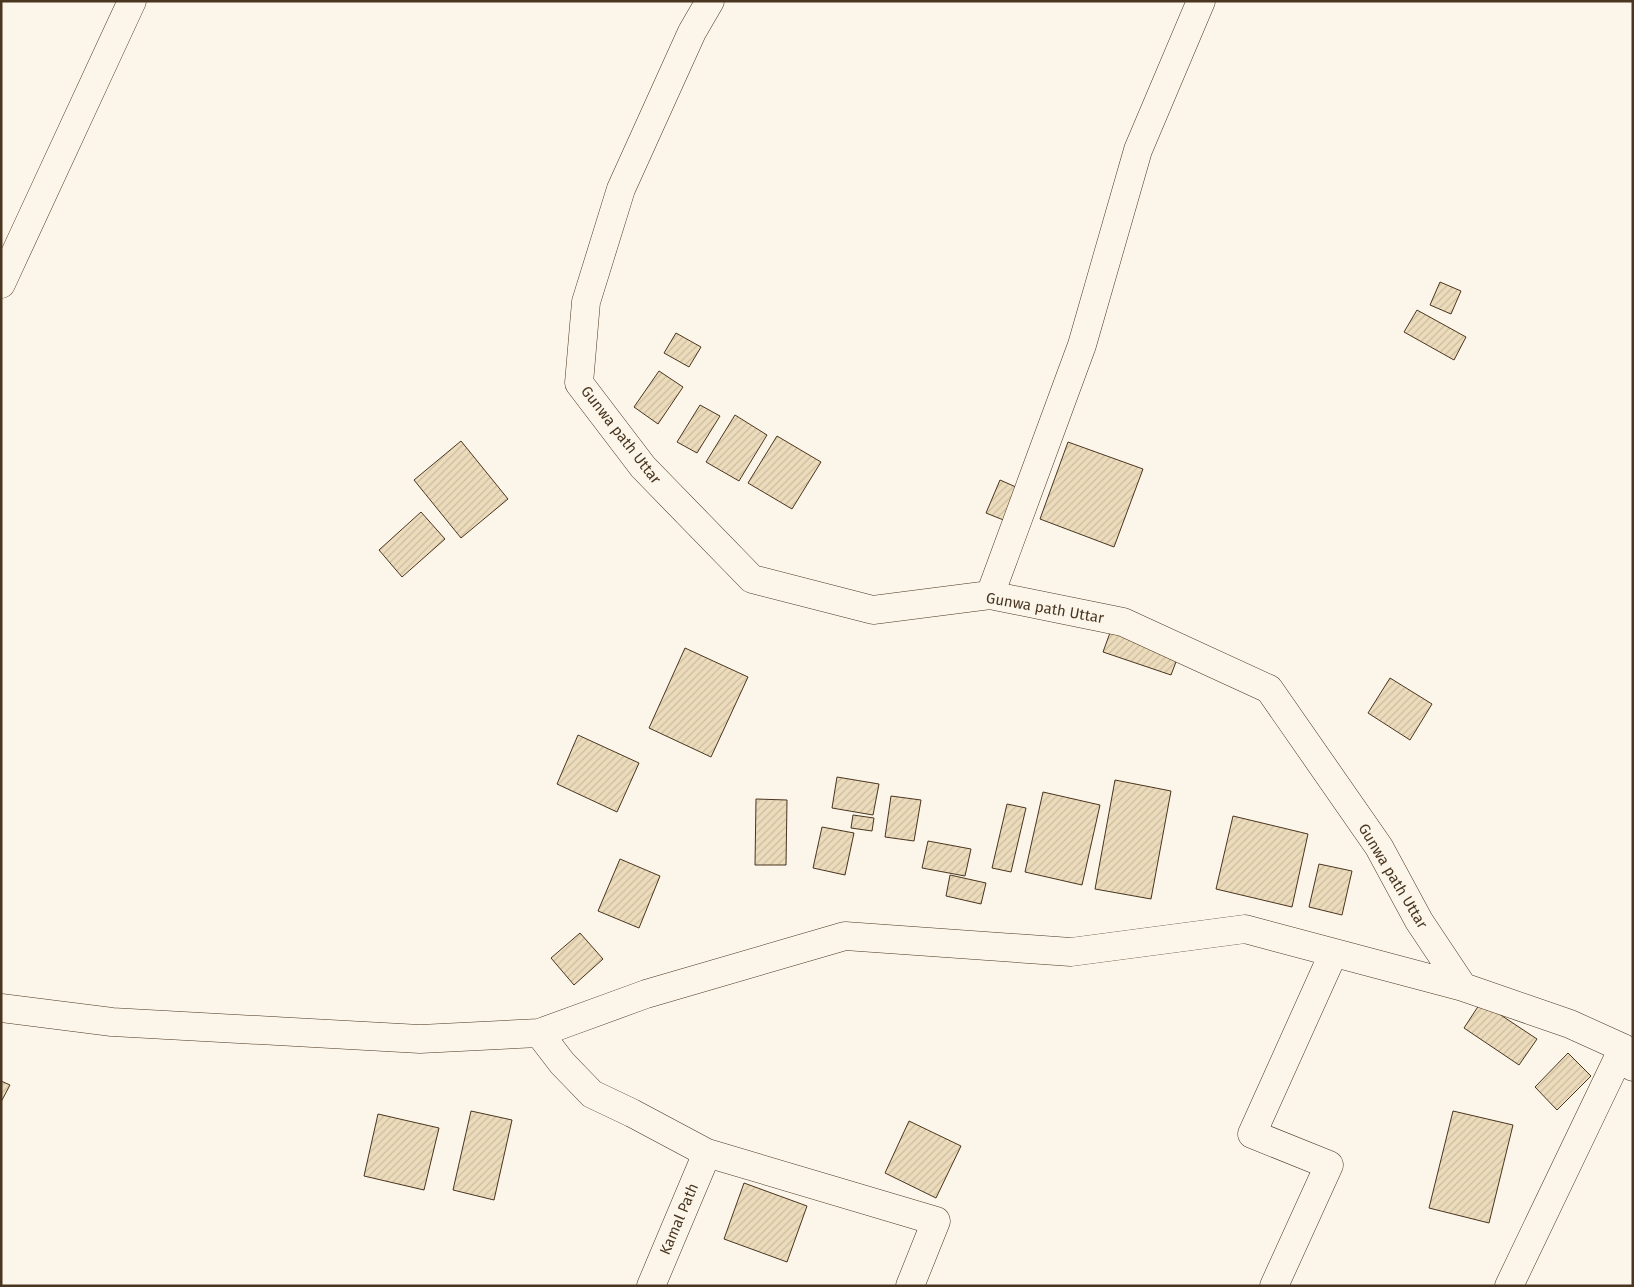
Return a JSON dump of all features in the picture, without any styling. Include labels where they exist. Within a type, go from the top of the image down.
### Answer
[{"type":"street","points":[[1,284],[132,1]]},
{"type":"street","name":"Gunwa path Uttar","points":[[710,1],[692,32],[621,189],[586,302],[580,382],[643,467],[752,579],[873,610],[990,595],[1123,622],[1269,689],[1379,847],[1419,921],[1463,987]]},
{"type":"street","points":[[990,595],[1082,345],[1138,150],[1201,1]]},
{"type":"street","points":[[1,1008],[112,1022],[420,1039],[540,1033],[646,994],[845,936],[1070,952],[1245,929],[1333,954],[1463,987],[1570,1024],[1628,1058],[1509,1286]]},
{"type":"street","points":[[1274,1286],[1329,1165],[1252,1134],[1333,954]]},
{"type":"street","points":[[540,1033],[562,1063],[592,1094],[707,1153],[936,1222],[910,1286]]},
{"type":"street","name":"Kamal Path","points":[[651,1286],[707,1153]]},
{"type":"building","points":[[1440,282],[1461,291],[1451,314],[1430,305]]},
{"type":"building","points":[[1417,310],[1466,337],[1454,360],[1404,332]]},
{"type":"building","points":[[676,333],[701,347],[689,367],[664,353]]},
{"type":"building","points":[[659,371],[683,387],[658,424],[634,407]]},
{"type":"building","points":[[700,405],[720,416],[697,453],[677,442]]},
{"type":"building","points":[[735,415],[767,435],[739,481],[706,462]]},
{"type":"building","points":[[777,436],[821,462],[792,509],[748,483]]},
{"type":"building","points":[[461,441],[508,499],[461,538],[414,480]]},
{"type":"building","points":[[1068,442],[1143,469],[1114,547],[1040,519]]},
{"type":"building","points":[[1000,480],[1025,491],[1011,523],[986,513]]},
{"type":"building","points":[[421,512],[445,539],[402,577],[379,550]]},
{"type":"building","points":[[1111,630],[1179,654],[1171,675],[1103,652]]},
{"type":"building","points":[[685,648],[748,677],[711,757],[649,728]]},
{"type":"building","points":[[1390,678],[1432,704],[1410,740],[1368,713]]},
{"type":"building","points":[[578,735],[639,763],[617,812],[557,784]]},
{"type":"building","points":[[837,777],[879,784],[873,815],[832,808]]},
{"type":"building","points":[[1115,780],[1171,791],[1151,899],[1095,889]]},
{"type":"building","points":[[1043,792],[1100,805],[1082,885],[1025,872]]},
{"type":"building","points":[[891,796],[921,800],[914,841],[885,837]]},
{"type":"building","points":[[756,799],[787,800],[786,865],[755,865]]},
{"type":"building","points":[[1007,804],[1026,808],[1011,872],[992,868]]},
{"type":"building","points":[[853,815],[874,818],[872,831],[851,828]]},
{"type":"building","points":[[1233,816],[1308,834],[1292,907],[1216,889]]},
{"type":"building","points":[[822,827],[854,833],[845,875],[813,868]]},
{"type":"building","points":[[928,841],[971,849],[965,876],[922,868]]},
{"type":"building","points":[[620,859],[660,876],[639,928],[598,911]]},
{"type":"building","points":[[1319,864],[1352,871],[1342,915],[1309,907]]},
{"type":"building","points":[[950,875],[986,883],[981,904],[946,896]]},
{"type":"building","points":[[580,933],[603,959],[574,985],[551,958]]},
{"type":"building","points":[[1481,1002],[1537,1039],[1519,1065],[1464,1028]]},
{"type":"building","points":[[1568,1053],[1591,1076],[1557,1110],[1535,1087]]},
{"type":"building","points":[[1,1081],[10,1085],[1,1102]]},
{"type":"building","points":[[471,1111],[512,1120],[494,1200],[453,1190]]},
{"type":"building","points":[[1453,1111],[1513,1125],[1489,1223],[1429,1208]]},
{"type":"building","points":[[378,1114],[439,1128],[424,1190],[364,1176]]},
{"type":"building","points":[[909,1121],[961,1146],[936,1198],[885,1173]]},
{"type":"building","points":[[744,1183],[807,1206],[787,1262],[724,1239]]}]
